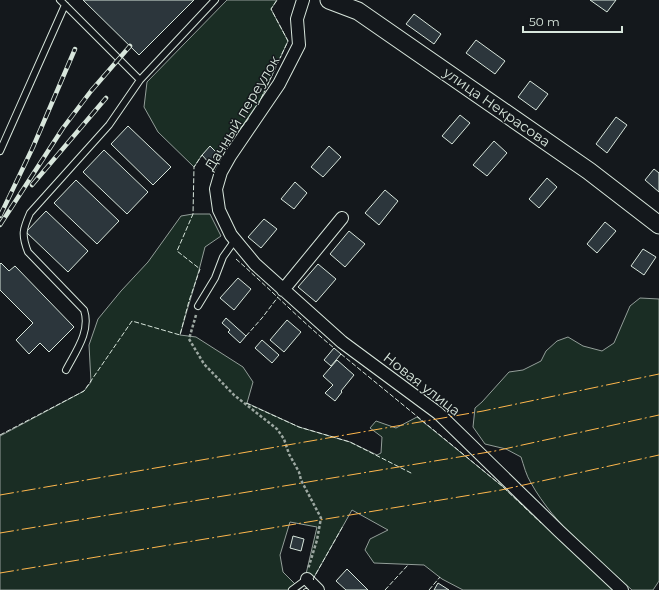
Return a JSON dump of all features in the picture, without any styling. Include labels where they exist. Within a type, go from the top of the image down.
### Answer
[{"type":"main road","name":"улица Некрасова","points":[[329,0],[358,11],[589,171],[659,225]]},
{"type":"street","name":"Дачный переулок","points":[[235,240],[219,210],[216,189],[230,156],[279,84],[299,45],[297,19],[303,0]]},
{"type":"street","points":[[283,290],[342,218]]},
{"type":"street","name":"Новая улица","points":[[235,240],[254,264],[342,342],[438,413],[622,590]]},
{"type":"lane","points":[[60,0],[140,80]]},
{"type":"lane","points":[[66,370],[85,333],[87,317],[84,310],[28,252],[24,241],[24,228],[30,213],[109,125],[140,80],[215,0]]},
{"type":"lane","points":[[0,151],[65,5]]},
{"type":"lane","points":[[198,306],[215,278],[223,257],[235,240]]},
{"type":"lane","points":[[292,590],[312,584]]},
{"type":"path","points":[[198,306],[189,339],[204,364],[234,395],[277,429],[284,439],[289,454],[299,472],[301,480],[321,518],[318,540],[308,572],[312,584]]},
{"type":"green space","points":[[227,0],[277,0],[271,9],[288,41],[257,108],[219,155],[210,147],[202,155],[194,167],[158,132],[144,107],[147,82]]},
{"type":"green space","points":[[210,214],[221,236],[205,247],[180,335],[196,337],[243,367],[253,382],[247,403],[299,427],[350,442],[377,455],[381,453],[382,437],[370,428],[376,421],[396,428],[417,417],[502,486],[614,590],[463,590],[442,579],[424,565],[374,563],[365,550],[370,539],[388,530],[352,510],[313,579],[306,574],[317,527],[290,522],[280,555],[283,572],[295,584],[305,577],[307,583],[299,590],[0,590],[0,436],[84,391],[91,382],[89,345],[98,319],[148,262],[181,216]]},
{"type":"green space","points":[[640,298],[659,299],[659,581],[653,590],[632,590],[591,553],[564,527],[541,499],[528,477],[521,457],[506,449],[485,444],[473,427],[475,408],[509,372],[523,370],[541,361],[546,351],[557,341],[568,337],[583,346],[602,351],[614,343],[630,306]]},
{"type":"building","points":[[83,0],[194,0],[139,55]]},
{"type":"building","points":[[590,0],[616,0],[607,12]]},
{"type":"building","points":[[414,14],[441,34],[434,44],[406,24]]},
{"type":"building","points":[[476,40],[505,61],[495,74],[466,53]]},
{"type":"building","points":[[530,81],[548,94],[536,110],[518,97]]},
{"type":"building","points":[[460,115],[470,123],[452,144],[442,136]]},
{"type":"building","points":[[616,117],[627,125],[607,153],[596,144]]},
{"type":"building","points":[[128,126],[171,167],[153,185],[111,144]]},
{"type":"building","points":[[494,141],[507,153],[487,176],[473,165]]},
{"type":"building","points":[[210,146],[219,155],[210,164],[202,155]]},
{"type":"building","points":[[329,146],[341,157],[323,177],[311,167]]},
{"type":"building","points":[[104,150],[148,192],[127,214],[83,172]]},
{"type":"building","points":[[654,169],[659,173],[659,192],[645,180]]},
{"type":"building","points":[[547,178],[557,187],[539,208],[529,199]]},
{"type":"building","points":[[76,180],[119,221],[97,244],[54,203]]},
{"type":"building","points":[[295,182],[307,193],[294,209],[281,199]]},
{"type":"building","points":[[385,190],[398,201],[379,225],[365,213]]},
{"type":"building","points":[[46,211],[88,251],[68,272],[26,232]]},
{"type":"building","points":[[264,219],[277,229],[261,248],[248,237]]},
{"type":"building","points":[[605,222],[616,231],[597,253],[587,244]]},
{"type":"building","points":[[349,231],[365,244],[345,267],[330,254]]},
{"type":"building","points":[[643,249],[656,257],[644,275],[631,266]]},
{"type":"building","points":[[1,263],[9,271],[15,266],[74,327],[49,352],[40,343],[29,354],[16,340],[33,323],[0,290]]},
{"type":"building","points":[[318,264],[336,279],[316,302],[298,287]]},
{"type":"building","points":[[238,278],[251,289],[234,310],[220,298]]},
{"type":"building","points":[[226,318],[246,336],[240,343],[228,332],[230,330],[222,323]]},
{"type":"building","points":[[287,320],[301,332],[284,352],[270,340]]},
{"type":"building","points":[[262,340],[279,355],[272,363],[255,348]]},
{"type":"building","points":[[334,348],[341,354],[331,366],[324,360]]},
{"type":"building","points":[[337,360],[354,375],[335,401],[325,393],[333,385],[323,376]]},
{"type":"building","points":[[293,536],[304,539],[301,551],[290,548]]},
{"type":"building","points":[[347,569],[368,590],[346,590],[336,581]]},
{"type":"building","points":[[438,583],[449,590],[434,590]]},
{"type":"railway","points":[[0,225],[63,128],[91,91],[130,46]]},
{"type":"railway","points":[[0,216],[33,147],[75,49]]},
{"type":"railway","points":[[32,185],[106,98]]},
{"type":"fence","points":[[258,105],[288,41],[271,9],[277,0]]},
{"type":"fence","points":[[219,155],[249,118]]},
{"type":"fence","points":[[0,435],[84,391],[132,321],[180,335],[189,301],[200,269],[177,251],[193,214],[194,167],[202,155]]},
{"type":"fence","points":[[236,259],[334,348]]},
{"type":"fence","points":[[246,336],[278,297]]},
{"type":"fence","points":[[341,354],[502,486],[541,523]]},
{"type":"fence","points":[[246,403],[299,427],[350,442],[413,474]]},
{"type":"fence","points":[[314,580],[313,579],[343,526]]},
{"type":"fence","points":[[385,590],[408,565]]},
{"type":"fence","points":[[429,590],[440,577]]},
{"type":"fence","points":[[303,590],[306,588],[308,590]]},
{"type":"power","points":[[0,495],[483,411],[659,374]]},
{"type":"power","points":[[0,533],[495,451],[659,415]]},
{"type":"power","points":[[0,573],[501,490],[659,455]]}]
